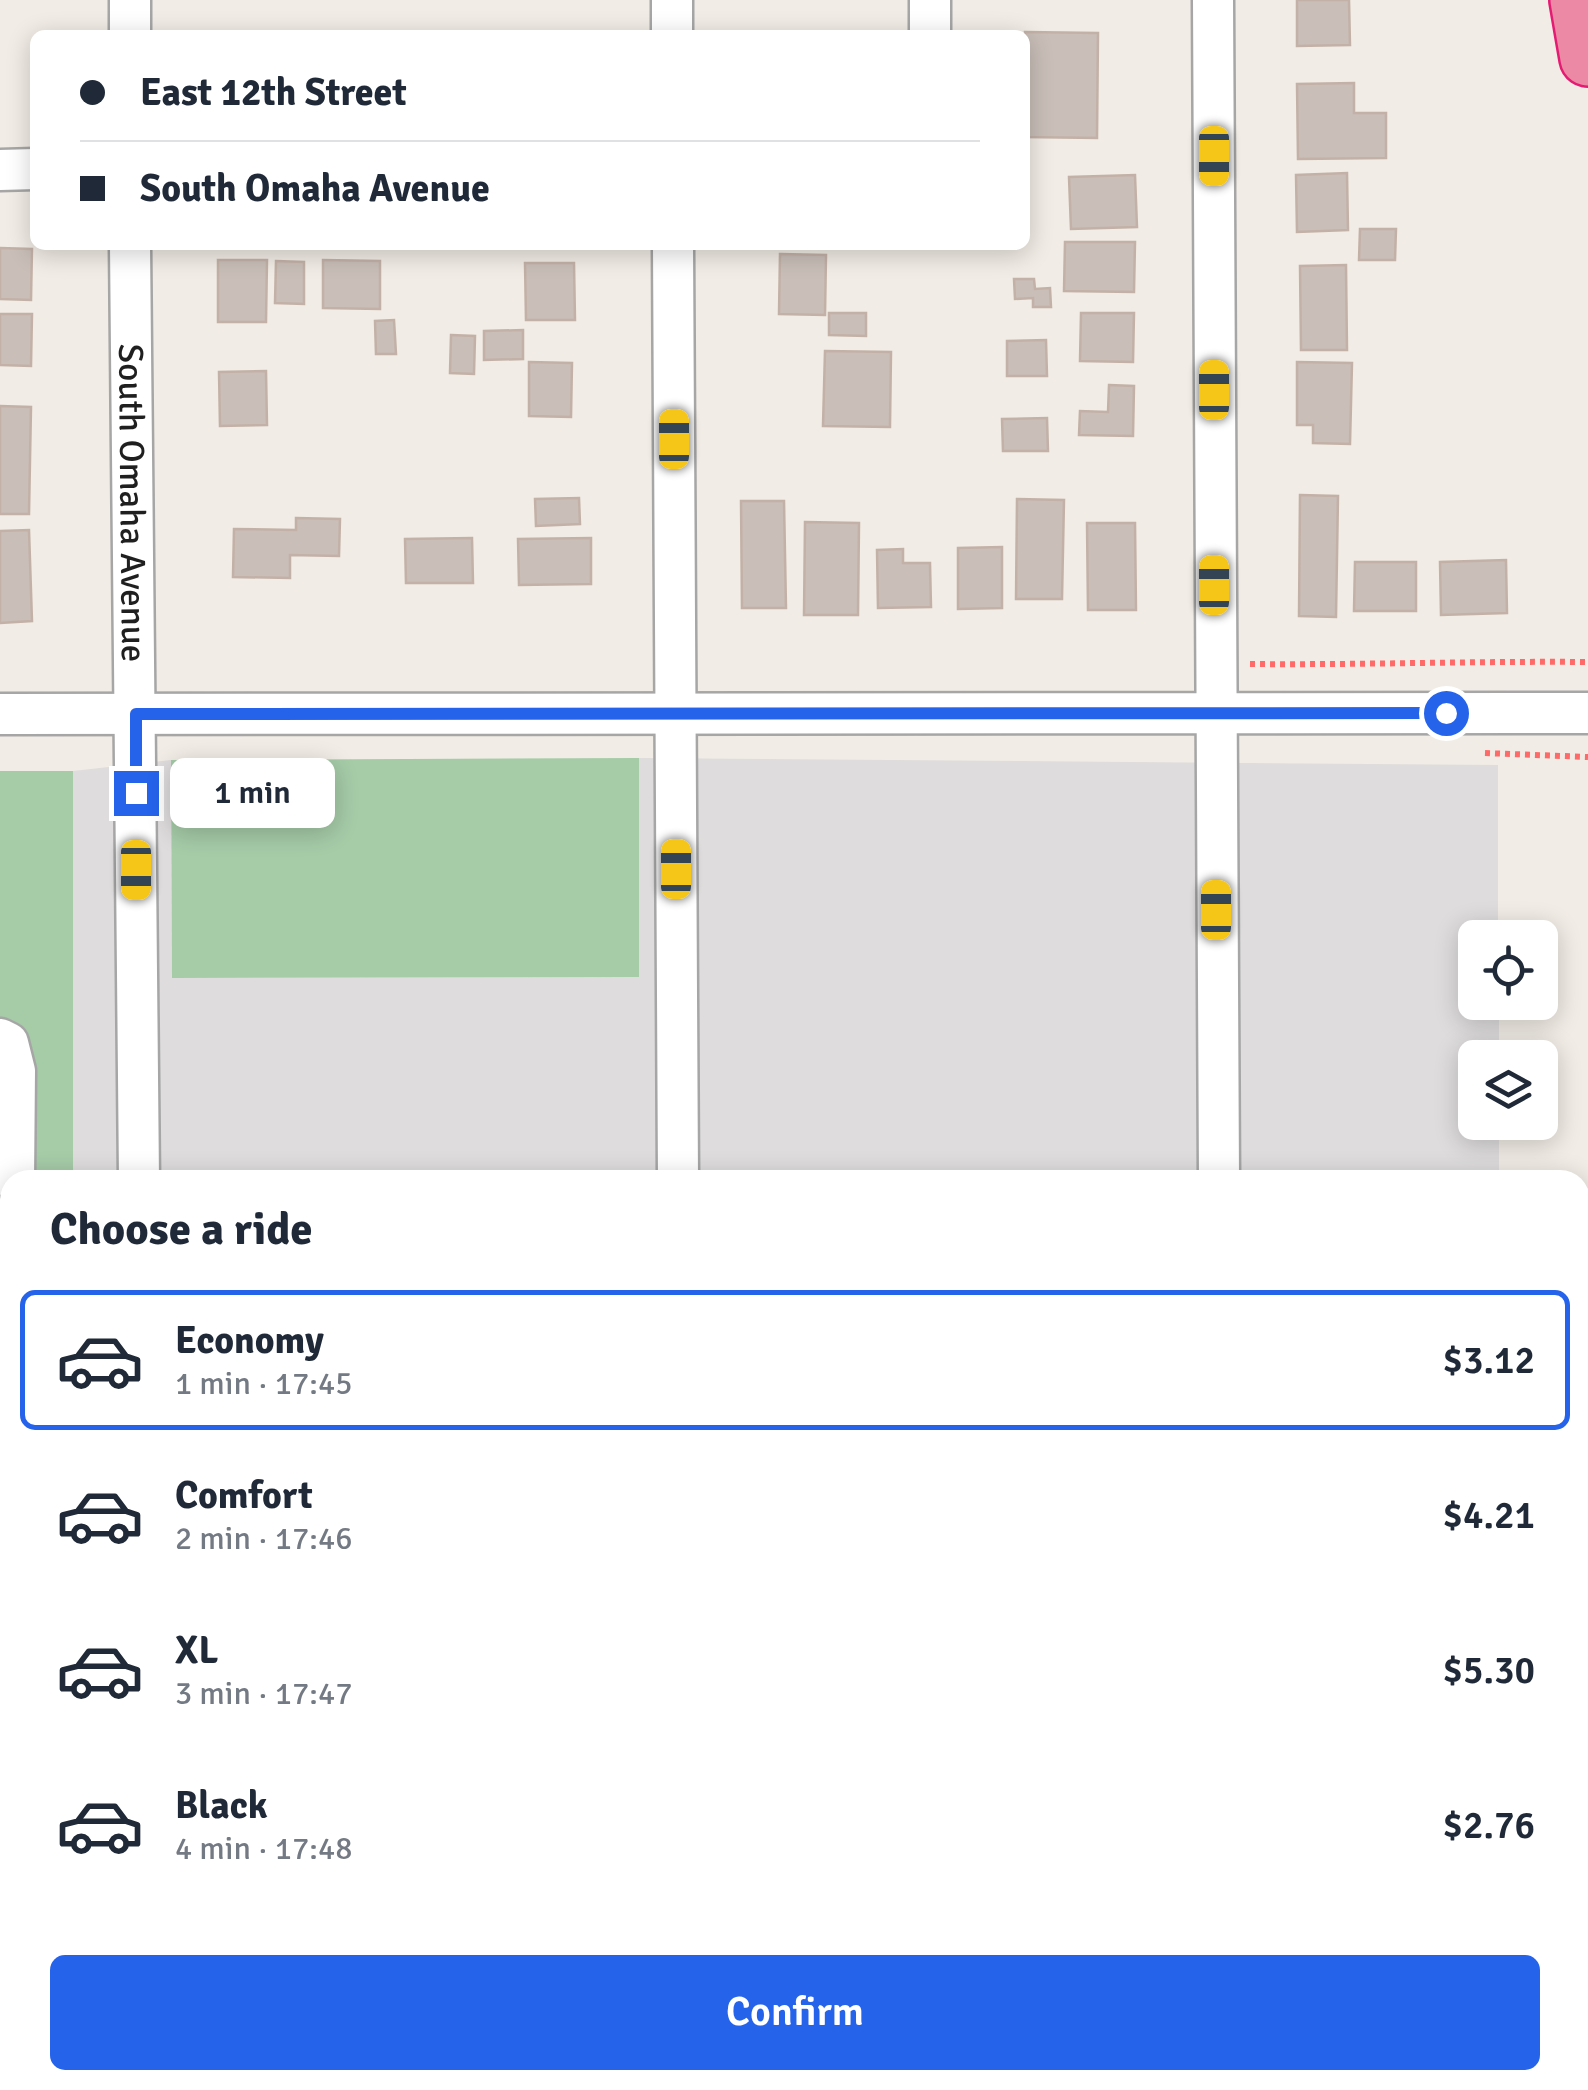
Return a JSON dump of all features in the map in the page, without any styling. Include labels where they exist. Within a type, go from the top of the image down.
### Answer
[{"type":"highway","points":[[1578,0],[1588,58]]},
{"type":"street","points":[[130,0],[130,30]]},
{"type":"street","points":[[672,0],[672,30]]},
{"type":"street","points":[[930,0],[930,30]]},
{"type":"street","points":[[1213,0],[1218,1170]]},
{"type":"street","points":[[0,170],[30,169]]},
{"type":"street","name":"South Omaha Avenue","points":[[130,250],[139,1170]]},
{"type":"street","points":[[673,250],[678,1170]]},
{"type":"street","points":[[0,714],[1575,713]]},
{"type":"street","points":[[0,1039],[8,1043],[15,1071],[14,1170]]},
{"type":"path","points":[[1215,663],[1413,666],[1454,661],[1588,662]]},
{"type":"path","points":[[1567,756],[1588,757]]},
{"type":"shaded area","points":[[639,758],[1498,765],[1498,920],[1458,920],[1458,1020],[1499,1020],[1499,1040],[1458,1040],[1458,1140],[1499,1140],[1499,1170],[73,1170],[73,771],[171,760],[172,978],[639,977]]},
{"type":"green space","points":[[639,758],[639,977],[172,978],[171,760]]},
{"type":"green space","points":[[0,771],[73,771],[73,1170],[0,1170]]},
{"type":"building","points":[[1297,0],[1349,0],[1350,45],[1297,46]]},
{"type":"building","points":[[1030,32],[1098,33],[1097,138],[1030,137]]},
{"type":"building","points":[[1354,83],[1354,113],[1386,113],[1386,158],[1298,159],[1297,84]]},
{"type":"building","points":[[1347,173],[1348,230],[1297,232],[1296,175]]},
{"type":"building","points":[[1135,175],[1137,227],[1071,229],[1069,177]]},
{"type":"building","points":[[1360,229],[1396,229],[1395,260],[1359,260]]},
{"type":"building","points":[[1065,242],[1135,242],[1134,292],[1064,291]]},
{"type":"building","points":[[0,248],[32,250],[31,300],[0,299]]},
{"type":"building","points":[[780,254],[826,255],[825,315],[779,314]]},
{"type":"building","points":[[218,260],[267,260],[266,322],[218,322]]},
{"type":"building","points":[[323,260],[380,261],[380,309],[323,308]]},
{"type":"building","points":[[276,261],[304,262],[304,304],[275,303]]},
{"type":"building","points":[[525,263],[574,263],[575,320],[526,320]]},
{"type":"building","points":[[1346,265],[1347,350],[1301,350],[1300,266]]},
{"type":"building","points":[[1014,279],[1034,279],[1035,289],[1050,288],[1051,307],[1033,307],[1033,298],[1015,299]]},
{"type":"building","points":[[829,313],[866,313],[866,336],[829,335]]},
{"type":"building","points":[[1081,313],[1134,313],[1133,362],[1080,361]]},
{"type":"building","points":[[0,314],[32,314],[31,366],[0,365]]},
{"type":"building","points":[[394,320],[396,354],[376,354],[375,321]]},
{"type":"building","points":[[523,330],[523,359],[484,360],[484,331]]},
{"type":"building","points":[[451,335],[475,336],[474,374],[450,373]]},
{"type":"building","points":[[1046,340],[1047,376],[1007,376],[1007,341]]},
{"type":"building","points":[[825,351],[891,352],[890,427],[823,426]]},
{"type":"building","points":[[529,362],[572,363],[571,417],[529,416]]},
{"type":"building","points":[[1297,362],[1352,363],[1350,444],[1313,443],[1313,425],[1297,425]]},
{"type":"building","points":[[266,371],[267,425],[220,426],[219,372]]},
{"type":"building","points":[[1109,385],[1134,386],[1133,436],[1079,435],[1080,411],[1108,412]]},
{"type":"building","points":[[0,406],[31,407],[29,514],[0,514]]},
{"type":"building","points":[[1047,418],[1048,451],[1003,451],[1002,419]]},
{"type":"building","points":[[1300,495],[1338,496],[1336,617],[1299,616]]},
{"type":"building","points":[[579,498],[580,524],[536,526],[535,499]]},
{"type":"building","points":[[1017,499],[1064,500],[1062,599],[1016,599]]},
{"type":"building","points":[[741,501],[784,501],[786,608],[742,608]]},
{"type":"building","points":[[296,518],[340,519],[339,556],[290,555],[290,578],[233,577],[234,529],[296,530]]},
{"type":"building","points":[[805,522],[859,523],[858,615],[804,615]]},
{"type":"building","points":[[1087,523],[1135,523],[1136,610],[1088,610]]},
{"type":"building","points":[[29,530],[32,621],[0,623],[0,531]]},
{"type":"building","points":[[472,538],[473,583],[406,583],[405,539]]},
{"type":"building","points":[[591,538],[591,584],[519,585],[518,539]]},
{"type":"building","points":[[1002,547],[1002,608],[958,609],[958,548]]},
{"type":"building","points":[[903,549],[903,563],[930,563],[931,607],[878,608],[877,550]]},
{"type":"building","points":[[1506,560],[1507,613],[1441,615],[1440,562]]},
{"type":"building","points":[[1355,562],[1416,562],[1416,611],[1354,611]]},
{"type":"route","points":[[136,793],[136,714],[1446,713]]}]
